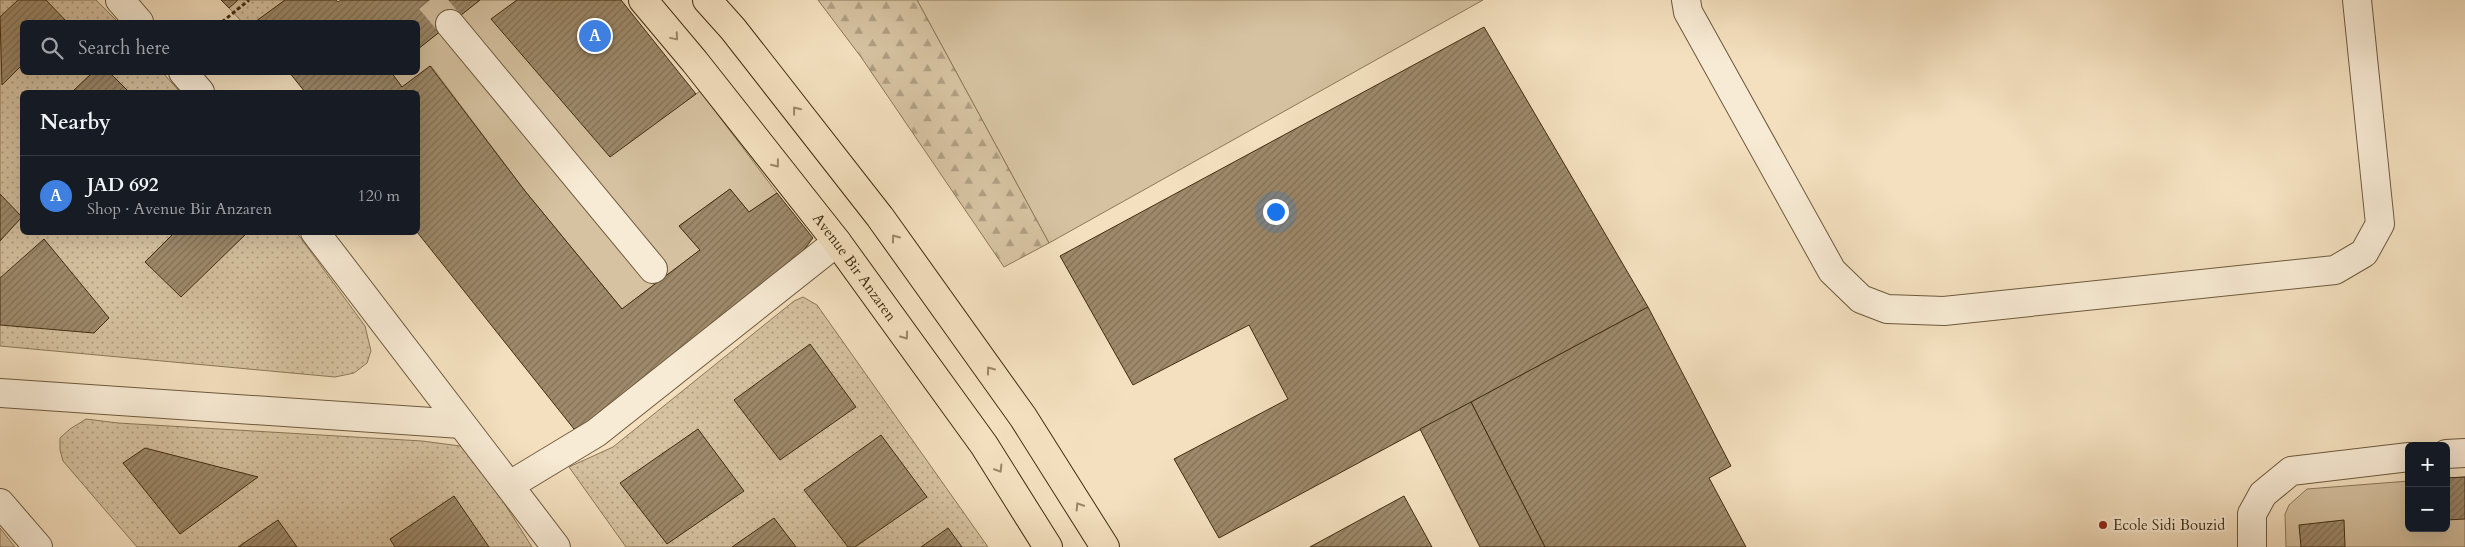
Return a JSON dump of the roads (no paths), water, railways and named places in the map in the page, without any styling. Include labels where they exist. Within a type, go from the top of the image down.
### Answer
[{"type":"main road","name":"Avenue Bir Anzaren","points":[[643,0],[701,69],[837,242],[984,445],[1048,547]]},
{"type":"main road","points":[[707,0],[733,29],[880,217],[1023,417],[1105,547]]},
{"type":"street","points":[[120,0],[137,20]]},
{"type":"street","points":[[1686,0],[1688,12],[1832,271],[1861,298],[1887,309],[1944,311],[2335,270],[2364,253],[2380,224],[2357,0]]},
{"type":"street","points":[[450,24],[653,269]]},
{"type":"street","points":[[186,75],[198,90]]},
{"type":"street","points":[[317,235],[556,547]]},
{"type":"street","points":[[510,485],[596,433],[837,242]]},
{"type":"street","points":[[0,393],[461,424]]},
{"type":"street","points":[[2450,454],[2465,453]]},
{"type":"street","points":[[2252,547],[2252,514],[2263,494],[2291,471],[2405,457]]},
{"type":"street","points":[[0,503],[38,547]]},
{"type":"tunnel","points":[[430,0],[450,24]]},
{"type":"place","name":"JAD 692","points":[[595,36]]},
{"type":"place","name":"Ecole Sidi Bouzid","points":[[2103,525]]}]
